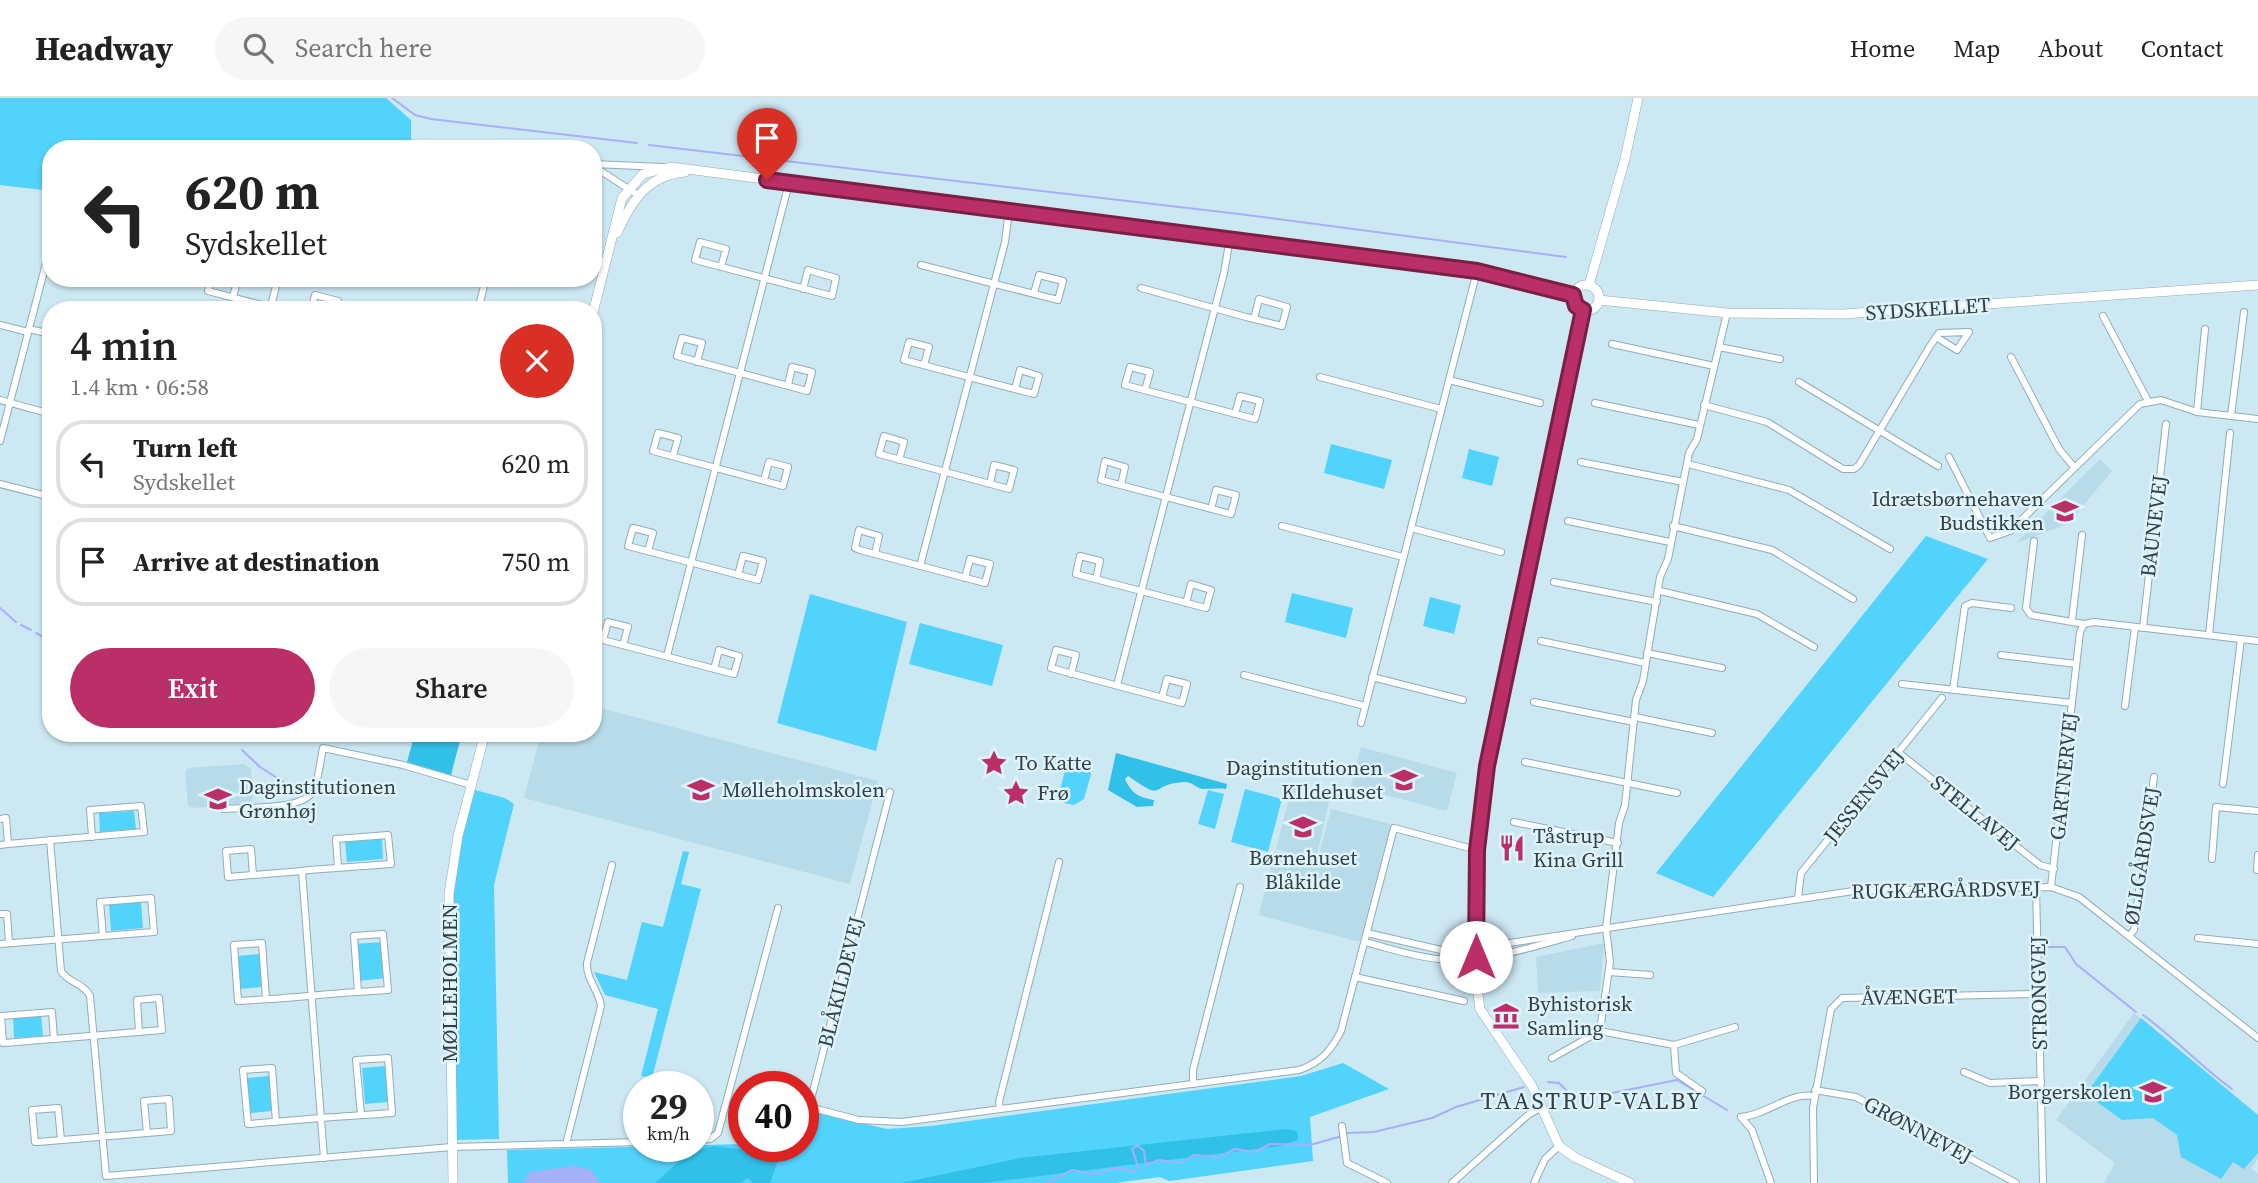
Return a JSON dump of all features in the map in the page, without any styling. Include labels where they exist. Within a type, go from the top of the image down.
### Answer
[{"type":"street","points":[[1589,285],[1625,159],[1638,98]]},
{"type":"street","points":[[602,165],[663,167],[1477,271],[1573,295]]},
{"type":"street","points":[[602,278],[618,208],[628,188],[643,174],[663,167]]},
{"type":"street","points":[[602,171],[638,195]]},
{"type":"street","points":[[610,247],[638,195],[650,183],[670,174],[701,172]]},
{"type":"street","points":[[667,656],[767,279],[789,183]]},
{"type":"street","points":[[920,566],[1005,242],[1009,211]]},
{"type":"street","points":[[1117,685],[1230,239]]},
{"type":"street","points":[[721,267],[726,249],[700,242],[695,260],[721,267],[767,279],[803,289],[832,296],[836,278],[808,270],[803,289]]},
{"type":"street","points":[[921,265],[1058,300],[1063,281],[1039,275],[1034,293]]},
{"type":"street","points":[[1361,723],[1477,271]]},
{"type":"street","points":[[0,441],[42,282]]},
{"type":"street","points":[[1589,285],[1596,289],[1599,300],[1592,309],[1583,310],[1576,306],[1573,295],[1577,288],[1589,285]]},
{"type":"street","name":"SYDSKELLET","points":[[1599,300],[1727,313],[1902,312],[2258,285]]},
{"type":"street","points":[[209,287],[208,291],[246,301]]},
{"type":"street","points":[[233,297],[236,287]]},
{"type":"street","points":[[1141,288],[1282,326],[1287,307],[1259,299],[1254,318]]},
{"type":"street","points":[[313,301],[315,295],[338,301]]},
{"type":"street","points":[[1583,310],[1493,735],[1477,850],[1476,953],[1480,1009],[1521,1068],[1559,1146],[1576,1158],[1630,1183]]},
{"type":"street","points":[[2231,416],[2244,312]]},
{"type":"street","points":[[1600,1031],[1611,948],[1606,928],[1636,700],[1643,681],[1683,482],[1727,313]]},
{"type":"street","points":[[2103,316],[2148,401]]},
{"type":"street","points":[[0,325],[42,332]]},
{"type":"street","points":[[2197,412],[2205,329]]},
{"type":"street","points":[[1704,405],[1767,422],[1849,470],[1859,465],[1936,337],[1939,333],[1969,332],[1957,350],[1936,337]]},
{"type":"street","points":[[697,362],[702,344],[682,338],[677,356],[697,362],[742,373],[788,386],[807,391],[812,372],[792,367],[788,386]]},
{"type":"street","points":[[924,365],[929,347],[909,342],[904,360],[1034,394],[1039,376],[1020,370],[1015,389]]},
{"type":"street","points":[[1612,344],[1714,366]]},
{"type":"street","points":[[1719,347],[1780,359]]},
{"type":"street","points":[[2011,357],[2059,449],[2074,467]]},
{"type":"street","points":[[1145,390],[1150,372],[1130,367],[1125,385],[1235,414],[1255,419],[1260,401],[1240,396],[1235,414]]},
{"type":"street","points":[[1320,377],[1441,409]]},
{"type":"street","points":[[1449,380],[1540,403]]},
{"type":"street","points":[[1799,382],[1938,466]]},
{"type":"street","points":[[0,400],[42,412]]},
{"type":"street","points":[[1949,457],[1990,538],[2010,531],[2133,410],[2148,401],[2161,400],[2197,412],[2258,419]]},
{"type":"street","points":[[1595,403],[1699,425]]},
{"type":"street","name":"BAUNEVEJ","points":[[2143,628],[2166,424]]},
{"type":"street","points":[[673,456],[678,438],[658,433],[653,451],[783,486],[788,467],[768,462],[764,480]]},
{"type":"street","points":[[2209,635],[2230,433]]},
{"type":"street","points":[[899,460],[904,442],[884,436],[879,454],[899,460],[944,472],[1009,489],[1014,470],[995,465],[990,484]]},
{"type":"street","points":[[1121,485],[1125,467],[1105,461],[1101,480],[1211,509],[1231,514],[1236,495],[1216,490],[1211,509]]},
{"type":"street","points":[[1581,461],[1683,482]]},
{"type":"street","points":[[1688,464],[1789,490],[1890,549]]},
{"type":"street","points":[[0,484],[42,495]]},
{"type":"street","points":[[1568,521],[1670,542]]},
{"type":"street","points":[[1282,526],[1403,557]]},
{"type":"street","points":[[1673,526],[1772,550],[1853,598]]},
{"type":"street","points":[[648,551],[653,533],[633,528],[628,546],[738,575],[758,580],[763,561],[743,556],[738,575]]},
{"type":"street","points":[[1411,528],[1501,552]]},
{"type":"street","points":[[875,554],[879,536],[859,530],[855,548],[875,554],[965,578],[985,583],[990,564],[970,559],[965,578]]},
{"type":"street","points":[[2072,620],[2082,535]]},
{"type":"street","points":[[2034,541],[2028,612],[2072,620],[2084,625],[2094,622],[2258,641]]},
{"type":"street","points":[[1096,579],[1100,561],[1080,556],[1076,574],[1186,603],[1206,608],[1211,590],[1191,584],[1186,603]]},
{"type":"street","points":[[1554,582],[1657,602]]},
{"type":"street","points":[[1660,591],[1734,606],[1757,614],[1814,647]]},
{"type":"street","points":[[1953,690],[1965,607],[1972,603],[2011,608]]},
{"type":"street","points":[[623,645],[628,627],[608,622],[603,640],[623,645],[667,656],[714,669],[734,674],[738,656],[719,650],[714,669]]},
{"type":"street","name":"GARTNERVEJ","points":[[2051,887],[2076,664],[2084,625]]},
{"type":"street","points":[[2125,706],[2135,627]]},
{"type":"street","points":[[2223,784],[2241,639]]},
{"type":"street","points":[[1541,641],[1645,663]]},
{"type":"street","points":[[1071,674],[1076,655],[1056,650],[1051,668],[1071,674],[1117,685],[1162,697],[1182,702],[1187,684],[1167,679],[1162,697]]},
{"type":"street","points":[[1647,653],[1722,668]]},
{"type":"street","points":[[2001,655],[2076,664]]},
{"type":"street","points":[[1244,675],[1365,706]]},
{"type":"street","points":[[1372,677],[1463,700]]},
{"type":"street","points":[[1902,684],[2072,704]]},
{"type":"street","name":"JESSENSVEJ","points":[[1798,898],[1797,883],[1801,873],[1942,698]]},
{"type":"street","points":[[1534,702],[1712,733]]},
{"type":"street","name":"MØLLEHOLMEN","points":[[453,1183],[449,894],[458,836],[483,742]]},
{"type":"street","points":[[224,809],[289,805],[306,799],[313,792],[323,748],[402,765],[471,785]]},
{"type":"street","name":"STELLAVEJ","points":[[1899,752],[2040,866],[2054,869]]},
{"type":"street","points":[[1525,762],[1676,793]]},
{"type":"street","name":"ØLLGÅRDSVEJ","points":[[2130,935],[2134,930],[2154,777]]},
{"type":"street","name":"BLÅKILDEVEJ","points":[[890,792],[809,1107],[859,1120],[886,1123],[1300,1070],[1313,1065],[1334,1045],[1341,1031],[1394,828],[1477,850]]},
{"type":"street","points":[[0,845],[50,840],[92,837],[144,832],[141,806],[90,810],[92,837]]},
{"type":"street","points":[[2212,859],[2216,807],[2258,811]]},
{"type":"street","points":[[0,819],[6,818],[8,844]]},
{"type":"street","points":[[1514,822],[1618,844]]},
{"type":"street","points":[[253,875],[251,849],[226,851],[228,877],[391,864],[388,835],[336,839],[338,868]]},
{"type":"street","points":[[50,840],[64,975],[85,988],[90,996],[106,1176],[452,1147],[623,1142]]},
{"type":"street","points":[[2257,870],[2258,855]]},
{"type":"street","points":[[1000,1109],[1000,1095],[1059,862]]},
{"type":"street","points":[[566,1144],[601,1006],[599,995],[588,978],[587,963],[612,865]]},
{"type":"street","points":[[302,871],[324,1158]]},
{"type":"street","points":[[1193,1084],[1193,1070],[1240,887]]},
{"type":"street","name":"STRONGVEJ","points":[[2036,887],[2043,1183]]},
{"type":"street","name":"RUGKÆRGÅRDSVEJ","points":[[1476,953],[1585,931],[1853,891],[2051,887],[2071,892],[2130,935],[2258,1038]]},
{"type":"street","points":[[0,944],[59,939],[103,936],[154,932],[151,898],[100,902],[103,936]]},
{"type":"street","points":[[714,1136],[718,1133],[778,908]]},
{"type":"street","points":[[0,915],[7,914],[9,943]]},
{"type":"street","points":[[1367,933],[1436,951],[1476,953]]},
{"type":"street","points":[[266,999],[262,943],[233,945],[238,1001],[312,996],[388,990],[383,934],[354,936],[358,992]]},
{"type":"street","points":[[2198,938],[2258,944]]},
{"type":"street","points":[[1365,942],[1438,959],[1476,953]]},
{"type":"street","points":[[1609,972],[1650,975]]},
{"type":"street","points":[[1355,977],[1464,1001]]},
{"type":"street","name":"ÅVÆNGET","points":[[1814,1183],[1815,1093],[1830,1009],[1842,998],[2038,995]]},
{"type":"street","points":[[54,1039],[52,1012],[1,1016],[3,1043],[95,1036],[162,1030],[159,998],[136,1000],[139,1032]]},
{"type":"street","points":[[1552,1058],[1600,1031],[1674,1045],[1735,1027]]},
{"type":"street","points":[[1674,1045],[1676,1073],[1702,1091]]},
{"type":"street","points":[[276,1122],[272,1068],[243,1070],[248,1124],[276,1122],[321,1118],[392,1113],[388,1058],[356,1060],[361,1115]]},
{"type":"street","points":[[1964,1072],[1990,1083],[2041,1081]]},
{"type":"street","points":[[1771,1183],[1752,1130],[1741,1116],[1755,1115],[1815,1093]]},
{"type":"street","name":"GRØNNEVEJ","points":[[1815,1093],[1856,1097],[2016,1183]]},
{"type":"street","points":[[61,1140],[58,1108],[32,1110],[35,1142],[61,1140],[103,1136],[147,1133],[171,1131],[169,1099],[144,1101],[147,1133]]},
{"type":"street","points":[[1452,1183],[1528,1115],[1542,1107]]},
{"type":"street","points":[[1344,1131],[1347,1163],[1387,1183]]},
{"type":"street","points":[[1534,1183],[1545,1159],[1559,1146]]},
{"type":"shaded area","points":[[0,98],[386,98],[411,120],[411,140],[42,140],[42,190],[0,185]]},
{"type":"shaded area","points":[[1331,444],[1392,460],[1384,489],[1324,473]]},
{"type":"shaded area","points":[[1469,449],[1499,457],[1492,486],[1462,478]]},
{"type":"shaded area","points":[[2100,459],[2112,471],[2068,524],[2016,543]]},
{"type":"shaded area","points":[[1926,536],[1988,559],[1713,897],[1656,873]]},
{"type":"shaded area","points":[[1292,593],[1353,608],[1346,638],[1285,622]]},
{"type":"shaded area","points":[[810,594],[907,622],[876,751],[777,723]]},
{"type":"shaded area","points":[[1430,597],[1461,605],[1454,634],[1423,626]]},
{"type":"shaded area","points":[[920,623],[1003,645],[992,686],[909,664]]},
{"type":"shaded area","name":"Mølleholmskolen","points":[[602,708],[878,781],[850,884],[524,798],[539,742],[602,742]]},
{"type":"shaded area","points":[[413,742],[460,742],[451,775],[407,762]]},
{"type":"shaded area","name":"Daginstitutionen KIldehuset","points":[[1361,747],[1457,773],[1447,811],[1351,786]]},
{"type":"shaded area","points":[[1116,753],[1227,784],[1226,789],[1203,789],[1183,782],[1153,791],[1128,776],[1125,779],[1133,791],[1154,800],[1153,806],[1137,807],[1108,790]]},
{"type":"shaded area","points":[[1076,761],[1087,765],[1091,774],[1084,799],[1074,805],[1064,803],[1059,794],[1066,766]]},
{"type":"shaded area","points":[[244,764],[251,769],[253,799],[250,803],[192,808],[188,805],[185,772],[188,768]]},
{"type":"shaded area","name":"Børnehuset Blåkilde","points":[[1293,783],[1331,793],[1316,860],[1276,849]]},
{"type":"shaded area","points":[[1245,789],[1282,799],[1268,852],[1231,842]]},
{"type":"shaded area","points":[[475,790],[505,798],[514,804],[494,885],[499,1139],[457,1140],[453,885]]},
{"type":"shaded area","points":[[1208,790],[1224,794],[1215,829],[1198,824]]},
{"type":"shaded area","points":[[1331,809],[1391,824],[1360,942],[1259,915],[1275,851],[1317,862]]},
{"type":"shaded area","points":[[134,811],[136,829],[100,832],[99,813]]},
{"type":"shaded area","points":[[382,839],[383,859],[347,862],[345,842]]},
{"type":"shaded area","points":[[683,851],[689,852],[681,884],[701,889],[654,1071],[642,1071],[658,1009],[605,995],[594,972],[627,980],[642,922],[663,927]]},
{"type":"shaded area","points":[[141,902],[143,928],[111,931],[109,905]]},
{"type":"shaded area","points":[[384,942],[387,978],[357,981],[354,944]]},
{"type":"shaded area","points":[[1604,943],[1600,991],[1538,993],[1536,957]]},
{"type":"shaded area","points":[[260,954],[262,987],[239,989],[237,956]]},
{"type":"shaded area","name":"Borgerskolen","points":[[2134,1013],[2258,1115],[2258,1159],[2251,1168],[2258,1174],[2258,1183],[2104,1183],[2115,1163],[2056,1120]]},
{"type":"shaded area","points":[[41,1015],[43,1036],[14,1038],[13,1018]]},
{"type":"shaded area","name":"Borgerskolen","points":[[2141,1018],[2258,1115],[2258,1153],[2244,1169],[2233,1162],[2221,1179],[2181,1157],[2177,1135],[2153,1118],[2122,1120],[2086,1094]]},
{"type":"shaded area","points":[[1343,1063],[1389,1089],[1310,1117],[1313,1161],[1169,1181],[1160,1177],[1115,1183],[508,1183],[507,1150],[623,1147],[623,1162],[714,1162],[714,1145],[728,1144],[728,1162],[819,1162],[819,1114],[887,1129],[931,1126],[1301,1076]]},
{"type":"shaded area","points":[[385,1066],[388,1102],[365,1104],[362,1068]]},
{"type":"shaded area","points":[[269,1076],[272,1111],[250,1113],[247,1078]]},
{"type":"shaded area","points":[[1285,1129],[1297,1131],[1298,1140],[1281,1146],[984,1183],[901,1183],[1020,1158]]},
{"type":"shaded area","points":[[714,1146],[728,1148],[728,1162],[777,1162],[770,1183],[753,1183],[748,1178],[740,1183],[655,1183],[678,1162],[714,1162]]},
{"type":"shaded area","points":[[574,1166],[591,1170],[600,1183],[524,1183],[529,1172]]},
{"type":"waterway","points":[[392,98],[415,115],[431,119],[637,143]]},
{"type":"waterway","points":[[649,145],[1239,214],[1566,257]]},
{"type":"waterway","points":[[0,608],[16,622]]},
{"type":"waterway","points":[[21,625],[31,630]]},
{"type":"waterway","points":[[36,633],[42,636]]},
{"type":"waterway","points":[[242,750],[260,767],[285,783],[286,796]]},
{"type":"waterway","points":[[2046,947],[2065,947],[2076,964],[2136,1012]]},
{"type":"waterway","points":[[2143,1015],[2232,1089]]},
{"type":"waterway","points":[[1548,1082],[1559,1083],[1572,1096],[1607,1094],[1677,1080],[1727,1110]]},
{"type":"waterway","points":[[1347,1133],[1374,1132],[1432,1118],[1456,1107],[1524,1087]]},
{"type":"waterway","points":[[1047,1183],[1072,1170],[1094,1174],[1118,1168],[1134,1172],[1138,1166],[1132,1149],[1137,1145],[1144,1151],[1146,1165],[1159,1160],[1181,1163],[1194,1155],[1219,1157],[1235,1149],[1255,1152],[1270,1144],[1310,1145],[1342,1136]]},
{"type":"place","name":"Idrætsbørnehaven Budstikken","points":[[2065,511]]},
{"type":"place","name":"To Katte","points":[[994,763]]},
{"type":"place","name":"Daginstitutionen KIldehuset","points":[[1404,780]]},
{"type":"place","name":"Mølleholmskolen","points":[[701,790]]},
{"type":"place","name":"Frø","points":[[1016,793]]},
{"type":"place","name":"Daginstitutionen Grønhøj","points":[[218,799]]},
{"type":"place","name":"Børnehuset Blåkilde","points":[[1303,827]]},
{"type":"place","name":"Tåstrup Kina Grill","points":[[1512,848]]},
{"type":"place","name":"Byhistorisk Samling","points":[[1506,1016]]},
{"type":"place","name":"Borgerskolen","points":[[2153,1092]]},
{"type":"district","name":"TAASTRUP-VALBY","points":[[1592,1101]]},
{"type":"route","points":[[767,180],[1477,271],[1573,295],[1576,306],[1583,310],[1487,766],[1477,850],[1476,957]]}]
